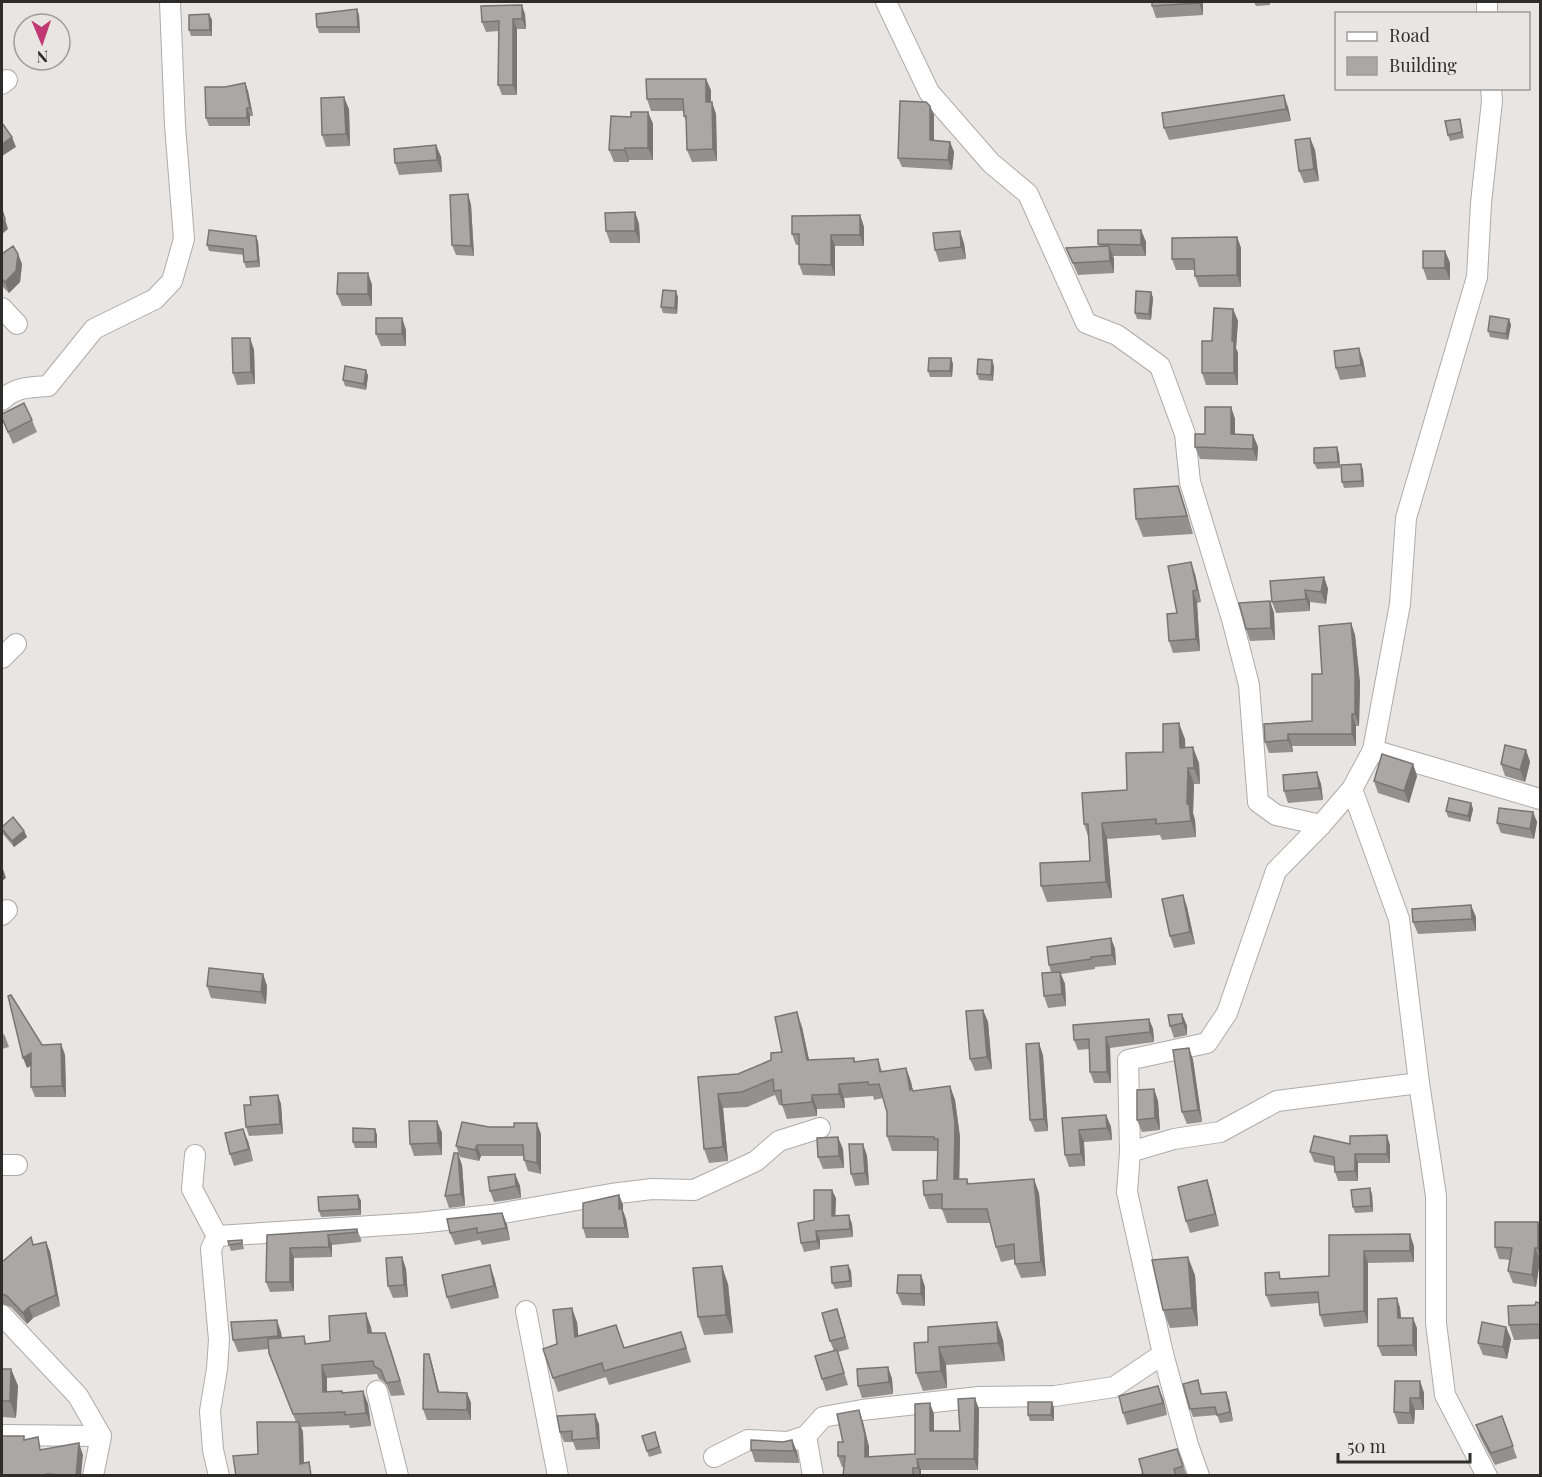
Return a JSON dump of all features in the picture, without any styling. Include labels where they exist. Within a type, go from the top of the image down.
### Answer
[{"type":"street","points":[[2,400],[8,393],[20,389],[48,386],[94,329],[155,299],[172,281],[184,239],[173,93],[170,2]]},
{"type":"street","points":[[886,2],[929,92],[991,163],[1028,194],[1086,323],[1117,335],[1160,366],[1185,434],[1190,482],[1232,619],[1249,685],[1258,802],[1276,815],[1321,825]]},
{"type":"street","points":[[1199,1476],[1163,1354],[1127,1192],[1130,1152],[1128,1060],[1207,1043],[1227,1013],[1276,871],[1352,789],[1373,750],[1400,604],[1406,518],[1477,278],[1491,90]]},
{"type":"street","points":[[2,308],[17,324]]},
{"type":"street","points":[[2,658],[16,644]]},
{"type":"street","points":[[1373,750],[1540,799]]},
{"type":"street","points":[[1352,789],[1399,919],[1419,1083],[1436,1196],[1436,1323],[1445,1395],[1487,1476]]},
{"type":"street","points":[[1130,1152],[1174,1139],[1220,1131],[1277,1101],[1419,1083]]},
{"type":"street","points":[[217,1236],[418,1223],[492,1215],[652,1189],[694,1190],[756,1161],[779,1141],[820,1128]]},
{"type":"street","points":[[195,1155],[192,1189],[217,1236]]},
{"type":"street","points":[[217,1236],[211,1249],[219,1340],[210,1411],[213,1450],[219,1476]]},
{"type":"street","points":[[526,1311],[558,1476]]},
{"type":"street","points":[[2,1315],[78,1396],[101,1436],[93,1476]]},
{"type":"street","points":[[714,1457],[748,1440],[788,1442],[806,1436],[823,1417],[862,1410],[979,1397],[1054,1396],[1114,1387],[1163,1354]]},
{"type":"street","points":[[377,1391],[398,1476]]},
{"type":"street","points":[[2,1435],[101,1436]]},
{"type":"street","points":[[806,1436],[813,1476]]},
{"type":"building","points":[[1152,2],[1199,2],[1199,3],[1152,6]]},
{"type":"building","points":[[522,5],[522,19],[513,19],[513,85],[498,85],[499,21],[482,22],[481,6]]},
{"type":"building","points":[[357,9],[358,27],[317,27],[316,14]]},
{"type":"building","points":[[209,14],[210,30],[189,30],[189,15]]},
{"type":"building","points":[[646,79],[706,79],[706,102],[712,102],[713,149],[687,150],[683,99],[647,99]]},
{"type":"building","points":[[245,83],[250,108],[247,108],[247,118],[206,118],[205,87],[225,87]]},
{"type":"building","points":[[1284,95],[1286,109],[1164,128],[1162,113]]},
{"type":"building","points":[[344,97],[346,134],[322,135],[321,98]]},
{"type":"building","points":[[900,101],[926,102],[930,106],[930,140],[950,142],[948,160],[898,158]]},
{"type":"building","points":[[631,112],[648,112],[648,148],[609,150],[611,116],[631,117]]},
{"type":"building","points":[[1460,119],[1462,132],[1448,135],[1445,121]]},
{"type":"building","points":[[2,123],[12,137],[2,144]]},
{"type":"building","points":[[1310,138],[1314,169],[1299,171],[1295,140]]},
{"type":"building","points":[[436,145],[437,160],[395,163],[394,149]]},
{"type":"building","points":[[468,194],[471,246],[452,245],[450,195]]},
{"type":"building","points":[[635,212],[635,231],[606,231],[605,213]]},
{"type":"building","points":[[860,215],[860,235],[831,235],[831,265],[799,264],[799,234],[792,234],[792,216]]},
{"type":"building","points":[[209,230],[256,236],[258,261],[244,262],[243,249],[207,245]]},
{"type":"building","points":[[1098,230],[1141,230],[1141,245],[1098,244]]},
{"type":"building","points":[[960,231],[961,247],[935,250],[933,233]]},
{"type":"building","points":[[1237,237],[1237,275],[1195,276],[1194,259],[1172,259],[1172,238]]},
{"type":"building","points":[[13,246],[18,254],[16,271],[5,282],[2,279],[2,254]]},
{"type":"building","points":[[1109,246],[1110,261],[1073,263],[1066,248]]},
{"type":"building","points":[[1423,251],[1445,251],[1445,268],[1423,268]]},
{"type":"building","points":[[338,273],[368,273],[368,294],[337,294]]},
{"type":"building","points":[[663,290],[676,291],[675,308],[661,307]]},
{"type":"building","points":[[1136,291],[1151,292],[1149,314],[1135,313]]},
{"type":"building","points":[[1214,308],[1233,309],[1234,373],[1202,373],[1202,341],[1212,341]]},
{"type":"building","points":[[1490,316],[1509,319],[1506,334],[1488,331]]},
{"type":"building","points":[[376,318],[402,318],[402,334],[376,334]]},
{"type":"building","points":[[232,338],[250,338],[251,372],[233,373]]},
{"type":"building","points":[[1359,348],[1361,365],[1336,368],[1334,351]]},
{"type":"building","points":[[929,358],[951,358],[950,371],[928,371]]},
{"type":"building","points":[[978,359],[992,360],[991,375],[977,374]]},
{"type":"building","points":[[345,366],[366,370],[364,384],[343,380]]},
{"type":"building","points":[[24,403],[32,420],[8,432],[2,414]]},
{"type":"building","points":[[1205,407],[1231,407],[1231,434],[1253,435],[1253,449],[1195,447],[1195,434],[1205,434]]},
{"type":"building","points":[[1337,447],[1338,462],[1314,463],[1314,448]]},
{"type":"building","points":[[1361,464],[1362,481],[1342,482],[1341,465]]},
{"type":"building","points":[[1178,486],[1187,516],[1136,519],[1134,489]]},
{"type":"building","points":[[1191,562],[1197,590],[1193,591],[1196,639],[1169,641],[1167,614],[1177,613],[1168,566]]},
{"type":"building","points":[[1324,577],[1321,592],[1305,590],[1306,599],[1272,602],[1270,581]]},
{"type":"building","points":[[1270,601],[1271,628],[1246,629],[1239,603]]},
{"type":"building","points":[[1351,623],[1355,672],[1355,714],[1352,714],[1352,734],[1288,734],[1288,740],[1265,742],[1264,724],[1312,721],[1312,674],[1322,674],[1319,626]]},
{"type":"building","points":[[1179,723],[1180,748],[1193,747],[1194,768],[1188,768],[1187,804],[1189,804],[1191,821],[1156,824],[1156,819],[1102,823],[1106,882],[1041,886],[1040,863],[1090,861],[1088,824],[1084,824],[1082,793],[1127,790],[1126,753],[1163,752],[1163,724]]},
{"type":"building","points":[[1505,745],[1526,750],[1520,770],[1501,764]]},
{"type":"building","points":[[1382,754],[1413,764],[1404,791],[1374,781]]},
{"type":"building","points":[[1317,772],[1319,788],[1284,791],[1283,775]]},
{"type":"building","points":[[1449,798],[1471,803],[1468,816],[1446,811]]},
{"type":"building","points":[[1499,808],[1533,812],[1530,829],[1497,823]]},
{"type":"building","points":[[13,817],[24,831],[12,841],[2,827]]},
{"type":"building","points":[[1183,895],[1190,932],[1170,936],[1162,899]]},
{"type":"building","points":[[1471,905],[1472,919],[1413,922],[1412,909]]},
{"type":"building","points":[[1111,938],[1112,955],[1049,965],[1047,947]]},
{"type":"building","points":[[209,968],[263,974],[261,992],[207,986]]},
{"type":"building","points":[[1060,972],[1062,994],[1044,996],[1042,973]]},
{"type":"building","points":[[11,995],[42,1045],[61,1044],[62,1086],[31,1087],[31,1053],[23,1058],[8,996]]},
{"type":"building","points":[[983,1010],[987,1057],[970,1059],[966,1011]]},
{"type":"building","points":[[797,1012],[807,1060],[854,1058],[854,1062],[878,1059],[880,1072],[906,1068],[910,1090],[950,1086],[955,1123],[954,1179],[967,1179],[967,1184],[1034,1179],[1041,1262],[1015,1264],[1014,1244],[996,1247],[987,1209],[942,1209],[942,1194],[924,1195],[923,1181],[937,1180],[938,1139],[887,1136],[887,1112],[879,1084],[869,1085],[868,1082],[839,1084],[839,1094],[812,1095],[812,1102],[782,1105],[781,1090],[774,1091],[773,1079],[742,1092],[718,1094],[723,1147],[704,1149],[698,1077],[738,1074],[771,1060],[771,1053],[782,1052],[775,1017]]},
{"type":"building","points":[[1182,1014],[1183,1023],[1170,1026],[1168,1015]]},
{"type":"building","points":[[1149,1019],[1150,1032],[1106,1037],[1107,1072],[1090,1072],[1089,1039],[1074,1040],[1073,1025]]},
{"type":"building","points":[[1039,1043],[1044,1119],[1030,1120],[1026,1044]]},
{"type":"building","points":[[1189,1048],[1198,1110],[1182,1112],[1173,1050]]},
{"type":"building","points":[[1154,1089],[1155,1118],[1137,1120],[1137,1090]]},
{"type":"building","points":[[278,1095],[280,1124],[246,1127],[244,1105],[251,1105],[250,1097]]},
{"type":"building","points":[[1106,1115],[1107,1128],[1079,1130],[1081,1154],[1065,1155],[1062,1118]]},
{"type":"building","points":[[409,1121],[437,1121],[438,1143],[410,1144]]},
{"type":"building","points":[[462,1122],[489,1127],[514,1127],[514,1123],[537,1123],[537,1163],[524,1160],[523,1145],[477,1145],[475,1150],[456,1146]]},
{"type":"building","points":[[353,1128],[375,1129],[375,1142],[353,1142]]},
{"type":"building","points":[[243,1129],[249,1149],[230,1154],[225,1133]]},
{"type":"building","points":[[1387,1135],[1387,1154],[1355,1154],[1355,1171],[1335,1172],[1334,1157],[1310,1152],[1314,1136],[1350,1144],[1350,1136]]},
{"type":"building","points":[[838,1137],[839,1156],[818,1157],[817,1138]]},
{"type":"building","points":[[849,1144],[863,1144],[865,1173],[851,1174]]},
{"type":"building","points":[[454,1153],[458,1153],[461,1194],[445,1196]]},
{"type":"building","points":[[515,1174],[516,1186],[490,1191],[488,1177]]},
{"type":"building","points":[[1207,1180],[1215,1214],[1186,1221],[1178,1187]]},
{"type":"building","points":[[1370,1188],[1371,1206],[1353,1207],[1351,1190]]},
{"type":"building","points":[[814,1190],[832,1190],[832,1216],[849,1215],[850,1229],[816,1231],[817,1241],[801,1243],[798,1223],[814,1220]]},
{"type":"building","points":[[358,1195],[359,1209],[319,1211],[318,1197]]},
{"type":"building","points":[[619,1195],[619,1209],[622,1209],[625,1228],[583,1228],[583,1203]]},
{"type":"building","points":[[502,1213],[506,1228],[477,1233],[477,1228],[450,1233],[447,1219]]},
{"type":"building","points":[[1495,1222],[1538,1222],[1538,1248],[1535,1248],[1532,1275],[1508,1271],[1512,1248],[1495,1247]]},
{"type":"building","points":[[357,1229],[357,1232],[328,1235],[329,1247],[290,1248],[290,1282],[266,1282],[267,1235]]},
{"type":"building","points":[[1410,1234],[1410,1251],[1364,1251],[1364,1311],[1320,1315],[1318,1292],[1266,1295],[1265,1273],[1279,1272],[1280,1279],[1329,1276],[1329,1235]]},
{"type":"building","points":[[31,1237],[33,1245],[46,1242],[56,1295],[29,1307],[23,1313],[7,1296],[2,1294],[2,1262]]},
{"type":"building","points":[[242,1240],[242,1243],[229,1245],[228,1241]]},
{"type":"building","points":[[402,1257],[404,1285],[388,1286],[386,1258]]},
{"type":"building","points":[[1188,1257],[1192,1308],[1163,1310],[1152,1260]]},
{"type":"building","points":[[490,1265],[494,1286],[447,1297],[442,1275]]},
{"type":"building","points":[[848,1265],[850,1281],[832,1283],[831,1267]]},
{"type":"building","points":[[722,1266],[726,1315],[698,1317],[693,1268]]},
{"type":"building","points":[[898,1275],[921,1275],[921,1294],[897,1293]]},
{"type":"building","points":[[1397,1298],[1398,1318],[1413,1318],[1413,1345],[1378,1346],[1378,1299]]},
{"type":"building","points":[[1536,1302],[1540,1303],[1540,1324],[1509,1325],[1508,1306],[1535,1305]]},
{"type":"building","points":[[572,1308],[575,1337],[616,1325],[624,1348],[681,1332],[686,1348],[604,1371],[602,1363],[553,1378],[543,1349],[557,1344],[553,1310]]},
{"type":"building","points":[[837,1309],[845,1337],[830,1341],[822,1313]]},
{"type":"building","points":[[366,1313],[368,1333],[385,1333],[400,1381],[386,1383],[381,1370],[374,1366],[373,1361],[322,1365],[323,1392],[363,1391],[366,1413],[293,1414],[269,1353],[268,1339],[304,1336],[305,1344],[330,1341],[329,1316]]},
{"type":"building","points":[[277,1320],[278,1336],[233,1340],[231,1322]]},
{"type":"building","points":[[997,1322],[998,1343],[939,1347],[941,1371],[916,1373],[914,1343],[928,1342],[928,1327]]},
{"type":"building","points":[[1482,1322],[1506,1327],[1503,1347],[1478,1343]]},
{"type":"building","points":[[837,1350],[844,1373],[822,1379],[815,1356]]},
{"type":"building","points":[[424,1354],[429,1354],[438,1392],[467,1393],[467,1410],[423,1409]]},
{"type":"building","points":[[888,1367],[889,1382],[858,1386],[857,1369]]},
{"type":"building","points":[[2,1369],[11,1369],[10,1401],[2,1401]]},
{"type":"building","points":[[1198,1380],[1201,1394],[1226,1392],[1230,1412],[1217,1415],[1215,1407],[1190,1409],[1183,1384]]},
{"type":"building","points":[[1395,1381],[1420,1381],[1420,1398],[1410,1398],[1410,1413],[1394,1412]]},
{"type":"building","points":[[1158,1386],[1163,1403],[1123,1413],[1119,1396]]},
{"type":"building","points":[[975,1398],[974,1459],[917,1459],[918,1468],[913,1468],[913,1476],[843,1476],[845,1456],[838,1456],[838,1442],[843,1442],[837,1414],[859,1410],[865,1435],[865,1457],[915,1454],[915,1404],[930,1403],[930,1431],[960,1431],[958,1399]]},
{"type":"building","points":[[1028,1402],[1052,1402],[1051,1415],[1028,1415]]},
{"type":"building","points":[[595,1414],[597,1438],[572,1440],[572,1431],[560,1432],[557,1416]]},
{"type":"building","points":[[1502,1416],[1513,1446],[1491,1453],[1476,1425]]},
{"type":"building","points":[[257,1422],[299,1422],[300,1464],[309,1462],[311,1476],[236,1476],[233,1456],[258,1454]]},
{"type":"building","points":[[655,1432],[659,1447],[647,1451],[642,1436]]},
{"type":"building","points":[[2,1436],[24,1436],[24,1440],[38,1437],[40,1450],[79,1443],[76,1476],[47,1474],[47,1476],[2,1476]]},
{"type":"building","points":[[751,1440],[783,1442],[792,1440],[794,1451],[751,1450]]},
{"type":"building","points":[[1177,1449],[1183,1466],[1174,1469],[1176,1476],[1136,1476],[1143,1474],[1139,1459]]}]
